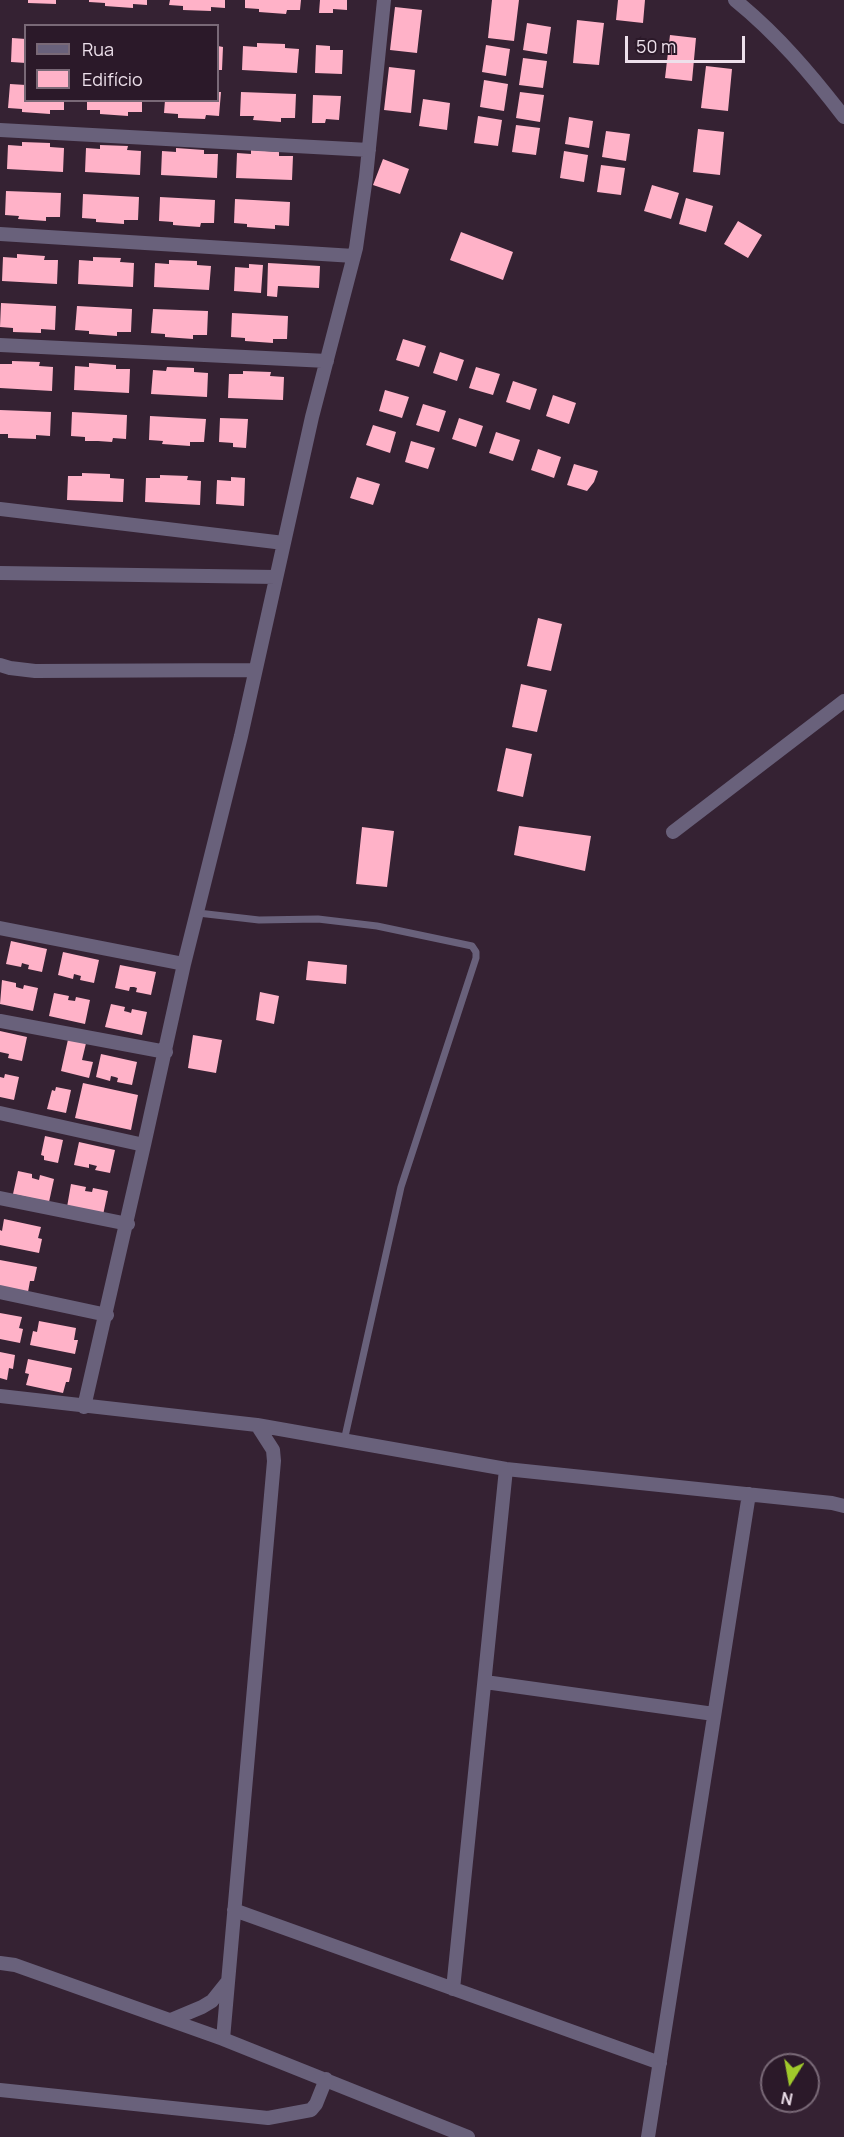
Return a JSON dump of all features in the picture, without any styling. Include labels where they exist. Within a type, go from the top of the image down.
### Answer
[{"type":"street","points":[[84,1407],[128,1224],[184,964],[354,256],[369,150],[384,0]]},
{"type":"street","points":[[735,0],[764,23],[844,117]]},
{"type":"street","points":[[0,130],[369,150]]},
{"type":"street","points":[[0,234],[354,256]]},
{"type":"street","points":[[0,345],[327,361]]},
{"type":"street","points":[[0,509],[284,543]]},
{"type":"street","points":[[0,573],[276,576]]},
{"type":"street","points":[[0,665],[35,671],[255,670]]},
{"type":"street","points":[[673,832],[844,701]]},
{"type":"street","points":[[0,928],[184,964]]},
{"type":"street","points":[[0,1021],[166,1052]]},
{"type":"street","points":[[0,1113],[144,1145]]},
{"type":"street","points":[[0,1198],[128,1224]]},
{"type":"street","points":[[0,1292],[106,1316]]},
{"type":"street","points":[[0,1396],[258,1425],[506,1469],[844,1506]]},
{"type":"street","points":[[223,2039],[274,1461],[273,1450],[258,1425]]},
{"type":"street","points":[[453,1989],[506,1469]]},
{"type":"street","points":[[648,2137],[749,1494]]},
{"type":"street","points":[[485,1682],[714,1714]]},
{"type":"street","points":[[234,1910],[660,2063]]},
{"type":"street","points":[[0,1963],[15,1965],[223,2039],[468,2137]]},
{"type":"street","points":[[171,2020],[212,2001],[228,1981]]},
{"type":"street","points":[[0,2090],[268,2118],[311,2110],[316,2104],[326,2079]]},
{"type":"lane","points":[[198,913],[259,920],[318,919],[377,926],[472,946],[476,952],[476,958],[401,1187],[344,1440]]},
{"type":"building","points":[[28,0],[56,0],[56,4],[28,3]]},
{"type":"building","points":[[89,0],[147,0],[147,5],[133,4],[133,8],[105,6],[105,3],[89,2]]},
{"type":"building","points":[[170,0],[225,0],[225,8],[211,7],[211,11],[183,10],[183,6],[169,5]]},
{"type":"building","points":[[245,0],[301,0],[300,10],[287,10],[286,14],[259,12],[259,9],[245,8]]},
{"type":"building","points":[[320,0],[347,0],[347,10],[333,9],[333,13],[319,13]]},
{"type":"building","points":[[492,0],[519,0],[514,41],[488,38]]},
{"type":"building","points":[[618,0],[645,0],[643,23],[616,20]]},
{"type":"building","points":[[395,7],[422,10],[417,53],[390,50]]},
{"type":"building","points":[[577,20],[604,23],[599,65],[573,63]]},
{"type":"building","points":[[527,23],[551,27],[547,54],[523,50]]},
{"type":"building","points":[[670,35],[696,38],[692,81],[665,78]]},
{"type":"building","points":[[12,38],[24,39],[24,63],[11,62]]},
{"type":"building","points":[[257,43],[285,44],[285,48],[299,49],[297,73],[242,70],[243,46],[257,47]]},
{"type":"building","points":[[316,45],[330,46],[330,50],[343,50],[342,74],[315,73]]},
{"type":"building","points":[[486,45],[510,49],[506,76],[482,72]]},
{"type":"building","points":[[219,46],[223,47],[222,70],[219,70]]},
{"type":"building","points":[[523,58],[547,61],[543,88],[519,85]]},
{"type":"building","points":[[706,66],[732,69],[728,111],[701,108]]},
{"type":"building","points":[[389,67],[415,70],[411,113],[384,110]]},
{"type":"building","points":[[484,80],[508,84],[504,111],[480,107]]},
{"type":"building","points":[[10,84],[24,85],[24,102],[64,102],[64,110],[50,110],[50,114],[22,112],[22,109],[8,108]]},
{"type":"building","points":[[219,92],[221,92],[219,116],[206,115],[205,119],[178,118],[178,114],[164,113],[165,102],[219,102]]},
{"type":"building","points":[[241,92],[296,94],[295,118],[281,118],[281,122],[253,120],[254,116],[240,116]]},
{"type":"building","points":[[520,92],[544,95],[540,122],[516,118]]},
{"type":"building","points":[[313,95],[341,96],[339,120],[326,119],[325,123],[312,123]]},
{"type":"building","points":[[423,99],[450,103],[447,130],[419,126]]},
{"type":"building","points":[[87,102],[142,102],[142,112],[128,112],[128,116],[100,114],[100,110],[87,110]]},
{"type":"building","points":[[478,116],[502,120],[498,146],[474,143]]},
{"type":"building","points":[[569,117],[593,121],[589,148],[565,144]]},
{"type":"building","points":[[516,125],[540,128],[536,155],[512,152]]},
{"type":"building","points":[[698,129],[724,132],[720,175],[693,172]]},
{"type":"building","points":[[606,131],[630,134],[626,161],[602,157]]},
{"type":"building","points":[[22,142],[50,143],[50,147],[64,148],[63,172],[7,169],[8,145],[22,146]]},
{"type":"building","points":[[100,145],[128,146],[127,150],[141,151],[140,175],[85,172],[86,148],[100,149]]},
{"type":"building","points":[[176,148],[204,150],[204,154],[218,154],[217,178],[161,175],[162,151],[176,152]]},
{"type":"building","points":[[251,150],[279,152],[279,156],[293,156],[292,180],[236,178],[237,153],[251,154]]},
{"type":"building","points":[[564,151],[588,155],[584,182],[560,178]]},
{"type":"building","points":[[383,159],[409,169],[400,194],[373,185]]},
{"type":"building","points":[[601,165],[625,168],[621,195],[597,192]]},
{"type":"building","points":[[652,185],[679,193],[671,219],[644,211]]},
{"type":"building","points":[[6,191],[61,193],[60,217],[46,217],[46,221],[18,219],[19,216],[5,215]]},
{"type":"building","points":[[83,194],[139,197],[138,220],[124,220],[124,224],[96,222],[96,219],[82,218]]},
{"type":"building","points":[[160,197],[215,200],[214,223],[201,223],[200,227],[173,225],[173,222],[159,221]]},
{"type":"building","points":[[686,198],[713,206],[706,232],[679,224]]},
{"type":"building","points":[[235,199],[290,202],[289,226],[275,225],[275,229],[247,227],[247,224],[234,223]]},
{"type":"building","points":[[738,221],[762,235],[748,258],[724,244]]},
{"type":"building","points":[[461,232],[513,252],[503,280],[450,260]]},
{"type":"building","points":[[17,254],[45,256],[44,260],[58,260],[57,284],[2,281],[3,257],[17,258]]},
{"type":"building","points":[[93,257],[121,258],[120,262],[134,263],[133,287],[78,284],[79,260],[93,261]]},
{"type":"building","points":[[169,260],[197,261],[197,265],[211,266],[209,290],[154,287],[155,263],[169,264]]},
{"type":"building","points":[[268,263],[320,266],[319,288],[278,286],[277,297],[267,296]]},
{"type":"building","points":[[249,264],[263,265],[261,293],[234,291],[235,267],[249,268]]},
{"type":"building","points":[[1,303],[56,306],[55,330],[41,329],[41,333],[13,332],[13,328],[0,327]]},
{"type":"building","points":[[77,306],[132,309],[131,332],[117,332],[117,336],[89,334],[89,331],[75,330]]},
{"type":"building","points":[[153,309],[208,311],[207,335],[193,335],[193,339],[165,337],[165,334],[151,333]]},
{"type":"building","points":[[232,313],[288,316],[287,339],[273,339],[273,343],[245,341],[245,338],[231,337]]},
{"type":"building","points":[[403,339],[426,346],[419,367],[396,360]]},
{"type":"building","points":[[440,352],[464,360],[457,381],[433,373]]},
{"type":"building","points":[[12,361],[40,362],[39,366],[53,367],[52,391],[0,388],[0,364],[12,364]]},
{"type":"building","points":[[89,363],[116,365],[116,369],[130,369],[129,393],[74,390],[75,366],[89,367]]},
{"type":"building","points":[[167,367],[194,368],[194,372],[208,373],[207,397],[151,394],[153,370],[166,371]]},
{"type":"building","points":[[476,367],[500,374],[493,395],[469,388]]},
{"type":"building","points":[[243,371],[271,372],[270,376],[284,377],[283,400],[228,398],[229,374],[243,374]]},
{"type":"building","points":[[513,381],[537,389],[530,410],[506,402]]},
{"type":"building","points":[[385,390],[409,397],[402,418],[379,411]]},
{"type":"building","points":[[553,395],[576,403],[569,424],[546,416]]},
{"type":"building","points":[[423,404],[446,411],[439,432],[416,425]]},
{"type":"building","points":[[0,410],[51,412],[50,436],[36,435],[36,439],[8,438],[8,434],[0,434]]},
{"type":"building","points":[[72,412],[127,415],[126,439],[113,438],[112,442],[85,441],[85,437],[71,436]]},
{"type":"building","points":[[150,416],[206,419],[204,442],[190,442],[190,446],[162,444],[163,441],[149,440]]},
{"type":"building","points":[[220,418],[248,419],[246,448],[233,447],[233,443],[219,442]]},
{"type":"building","points":[[459,418],[483,426],[476,447],[452,439]]},
{"type":"building","points":[[373,425],[396,432],[390,453],[366,445]]},
{"type":"building","points":[[496,432],[520,440],[513,461],[489,453]]},
{"type":"building","points":[[411,441],[435,448],[428,469],[405,462]]},
{"type":"building","points":[[538,449],[561,457],[554,478],[531,470]]},
{"type":"building","points":[[574,464],[598,471],[587,491],[567,485]]},
{"type":"building","points":[[82,473],[110,474],[110,478],[124,479],[123,502],[67,500],[68,476],[82,476]]},
{"type":"building","points":[[160,475],[188,476],[187,480],[201,481],[200,505],[145,502],[146,478],[160,478]]},
{"type":"building","points":[[231,477],[245,478],[244,506],[216,504],[217,480],[231,481]]},
{"type":"building","points":[[357,477],[380,484],[373,505],[350,498]]},
{"type":"building","points":[[538,618],[562,624],[551,671],[527,666]]},
{"type":"building","points":[[521,684],[547,690],[537,732],[512,727]]},
{"type":"building","points":[[506,748],[532,754],[523,797],[497,791]]},
{"type":"building","points":[[519,826],[591,836],[585,871],[514,855]]},
{"type":"building","points":[[362,827],[394,831],[387,887],[356,884]]},
{"type":"building","points":[[11,941],[47,949],[42,972],[28,969],[29,965],[22,963],[21,967],[6,964]]},
{"type":"building","points":[[63,952],[99,960],[94,983],[80,980],[81,976],[74,974],[73,979],[58,975]]},
{"type":"building","points":[[308,961],[347,965],[346,984],[306,980]]},
{"type":"building","points":[[120,965],[156,972],[151,995],[136,992],[137,988],[134,987],[130,987],[129,991],[115,988]]},
{"type":"building","points":[[2,980],[16,983],[16,987],[23,989],[24,985],[38,988],[33,1011],[0,1004]]},
{"type":"building","points":[[260,992],[279,996],[274,1024],[256,1020]]},
{"type":"building","points":[[54,993],[69,996],[68,1000],[75,1001],[76,997],[90,1000],[85,1024],[49,1016]]},
{"type":"building","points":[[111,1004],[125,1007],[124,1011],[131,1013],[132,1009],[147,1012],[142,1035],[105,1027]]},
{"type":"building","points":[[0,1031],[27,1037],[22,1061],[8,1058],[9,1054],[0,1052]]},
{"type":"building","points":[[69,1035],[87,1039],[82,1060],[93,1062],[89,1078],[61,1071]]},
{"type":"building","points":[[193,1035],[222,1040],[216,1073],[188,1068]]},
{"type":"building","points":[[101,1054],[137,1062],[132,1085],[117,1082],[118,1078],[111,1076],[110,1081],[96,1077]]},
{"type":"building","points":[[5,1074],[19,1077],[14,1100],[0,1097],[0,1077],[4,1078]]},
{"type":"building","points":[[83,1083],[138,1095],[131,1130],[75,1118]]},
{"type":"building","points":[[56,1087],[71,1090],[66,1113],[47,1109],[52,1090],[55,1091]]},
{"type":"building","points":[[45,1136],[63,1140],[58,1163],[44,1160],[44,1156],[41,1155]]},
{"type":"building","points":[[79,1142],[115,1150],[110,1173],[95,1170],[97,1166],[89,1164],[89,1168],[74,1165]]},
{"type":"building","points":[[18,1171],[32,1174],[32,1178],[39,1180],[40,1175],[54,1179],[49,1202],[13,1194]]},
{"type":"building","points":[[71,1184],[86,1187],[85,1191],[92,1192],[93,1188],[108,1191],[103,1215],[67,1207]]},
{"type":"building","points":[[4,1219],[41,1227],[38,1238],[42,1239],[39,1253],[0,1245],[0,1230],[2,1231]]},
{"type":"building","points":[[0,1260],[37,1267],[34,1281],[30,1281],[28,1292],[0,1286]]},
{"type":"building","points":[[0,1313],[22,1317],[19,1328],[23,1329],[20,1343],[0,1339]]},
{"type":"building","points":[[39,1321],[76,1328],[74,1340],[78,1340],[75,1354],[30,1345],[33,1331],[37,1332]]},
{"type":"building","points":[[0,1352],[15,1355],[13,1369],[9,1368],[7,1380],[0,1378]]},
{"type":"building","points":[[28,1359],[72,1368],[69,1382],[66,1382],[63,1393],[26,1385],[29,1374],[25,1373]]}]
